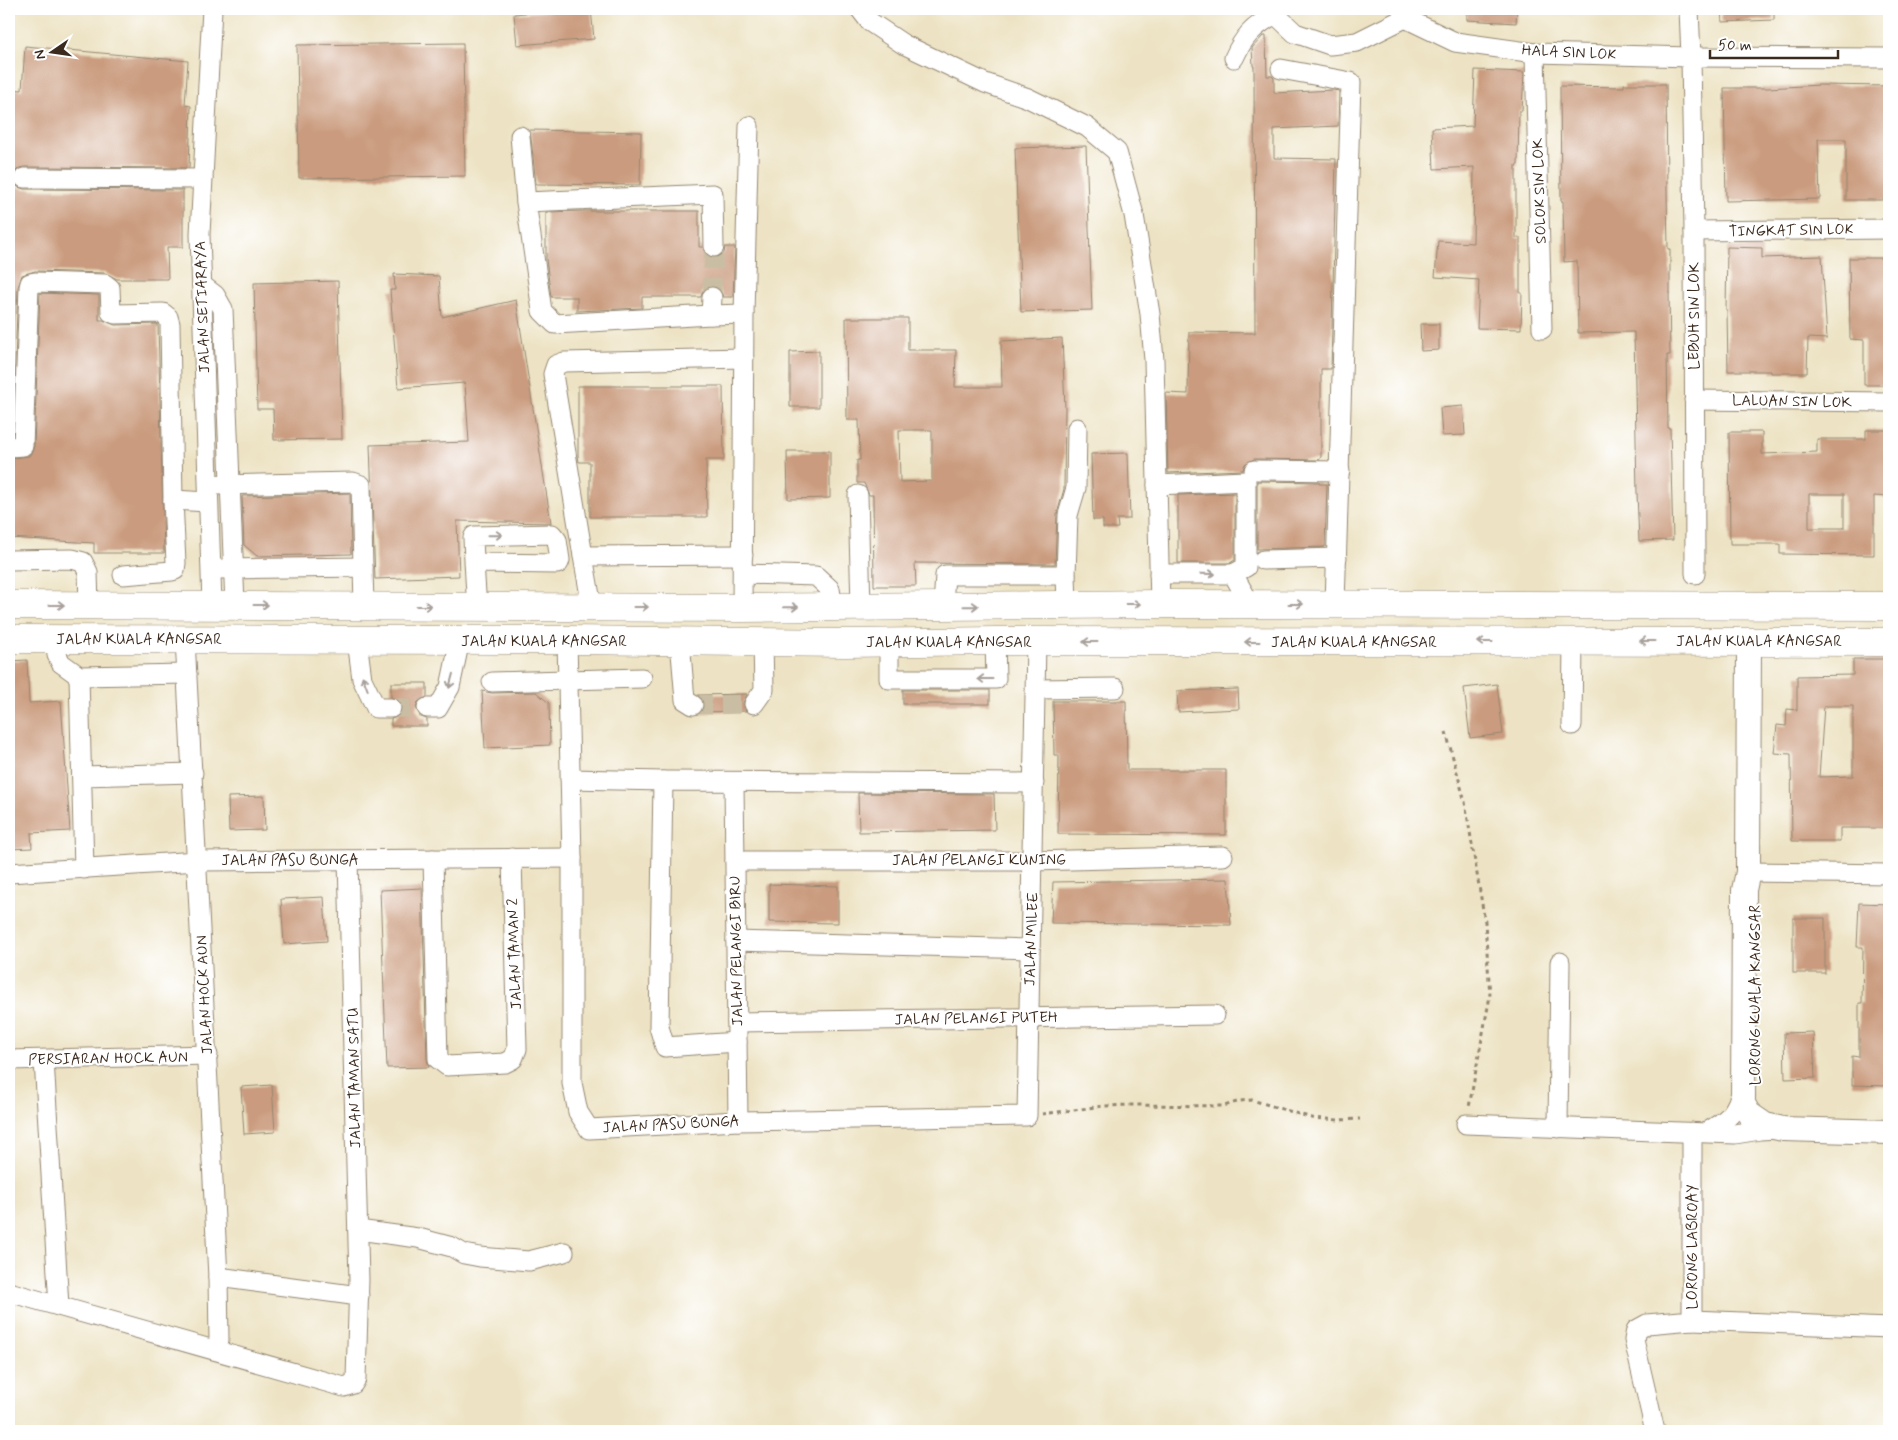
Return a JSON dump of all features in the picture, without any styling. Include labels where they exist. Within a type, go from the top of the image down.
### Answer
[{"type":"highway","points":[[9,605],[742,608],[1067,604],[1876,606]]},
{"type":"highway","points":[[1618,605],[1629,612],[1646,615],[1729,620],[1742,628],[1749,641],[1770,620],[1786,616],[1831,616],[1876,606]]},
{"type":"highway","name":"JALAN KUALA KANGSAR","points":[[9,639],[567,640],[845,643],[995,641],[1889,642]]},
{"type":"main road","name":"LORONG KUALA KANGSAR","points":[[1749,641],[1748,872],[1744,890],[1743,1104],[1749,1114],[1765,1125],[1783,1129]]},
{"type":"main road","name":"LORONG KUALA KANGSAR","points":[[1748,872],[1756,889],[1753,1080],[1756,1100],[1761,1108],[1769,1114],[1783,1118],[1889,1122]]},
{"type":"main road","points":[[1783,1129],[1889,1132]]},
{"type":"street","name":"JALAN SETIARAYA","points":[[212,9],[200,234],[212,569],[223,605]]},
{"type":"street","points":[[860,9],[870,22],[903,44],[985,83],[1028,98],[1087,127],[1117,152],[1134,215],[1150,314],[1154,360],[1160,604]]},
{"type":"street","name":"LEBUH SIN LOK","points":[[1689,9],[1694,231],[1696,574]]},
{"type":"street","points":[[1234,58],[1242,41],[1257,24],[1275,12]]},
{"type":"street","name":"HALA SIN LOK","points":[[1275,12],[1295,33],[1330,45],[1357,42],[1405,18],[1455,42],[1535,53],[1691,57],[1889,58]]},
{"type":"street","name":"SOLOK SIN LOK","points":[[1535,53],[1542,328]]},
{"type":"street","points":[[1281,70],[1351,82],[1335,604]]},
{"type":"street","points":[[742,608],[744,314],[749,126]]},
{"type":"street","points":[[520,136],[526,202],[542,311],[555,324],[711,306],[744,314]]},
{"type":"street","points":[[24,178],[203,180]]},
{"type":"street","points":[[526,202],[713,194],[714,247]]},
{"type":"street","name":"TINGKAT SIN LOK","points":[[1694,231],[1889,229]]},
{"type":"street","points":[[9,448],[23,446],[30,284],[35,282],[105,284],[110,288],[110,306],[111,312],[114,314],[163,313],[168,317],[170,324],[175,570],[172,572],[123,575]]},
{"type":"street","points":[[202,285],[215,295],[223,309],[233,569],[223,605]]},
{"type":"street","points":[[592,607],[553,374],[556,365],[564,362],[744,358]]},
{"type":"street","name":"LALUAN SIN LOK","points":[[1694,400],[1889,402]]},
{"type":"street","points":[[1067,604],[1068,515],[1076,488],[1077,428]]},
{"type":"street","points":[[1254,470],[1340,471]]},
{"type":"street","points":[[1157,485],[1246,481],[1246,566],[1233,574],[1159,574]]},
{"type":"street","points":[[173,500],[208,493],[230,485],[353,482],[361,485],[364,606]]},
{"type":"street","points":[[858,496],[861,607]]},
{"type":"street","points":[[583,556],[743,555]]},
{"type":"street","points":[[1263,560],[1337,558]]},
{"type":"street","points":[[9,560],[72,559],[83,562],[88,572],[89,605]]},
{"type":"street","points":[[480,563],[483,606]]},
{"type":"street","points":[[212,569],[363,567]]},
{"type":"street","points":[[743,574],[816,576],[830,588],[833,607]]},
{"type":"street","points":[[1233,574],[1250,604]]},
{"type":"street","points":[[943,606],[945,575],[1066,575]]},
{"type":"street","points":[[56,639],[57,655],[61,663],[79,676],[187,674]]},
{"type":"street","name":"JALAN HOCK AUN","points":[[185,639],[198,861],[218,1277],[219,1340],[215,1350]]},
{"type":"street","points":[[357,640],[362,679],[376,708],[391,708]]},
{"type":"street","points":[[427,708],[438,708],[450,687],[460,640]]},
{"type":"street","name":"JALAN PASU BUNGA","points":[[567,640],[572,858],[572,1083],[578,1112],[589,1129],[738,1120],[1027,1116]]},
{"type":"street","points":[[889,642],[889,679],[996,679],[995,641]]},
{"type":"street","points":[[1572,725],[1573,641]]},
{"type":"street","points":[[680,642],[685,700],[693,705]]},
{"type":"street","points":[[754,704],[764,690],[763,642]]},
{"type":"street","name":"JALAN MILEE","points":[[1027,1116],[1036,642]]},
{"type":"street","points":[[79,676],[84,868]]},
{"type":"street","points":[[492,682],[642,678]]},
{"type":"street","points":[[1036,690],[1115,688]]},
{"type":"street","points":[[82,776],[192,773]]},
{"type":"street","points":[[570,779],[734,782],[1034,783]]},
{"type":"street","points":[[663,781],[660,1036],[665,1047],[737,1042]]},
{"type":"street","name":"JALAN PELANGI BIRU","points":[[734,782],[738,1120]]},
{"type":"street","name":"JALAN PELANGI KUNING","points":[[735,861],[1033,861],[1223,856]]},
{"type":"street","name":"JALAN TAMAN 2","points":[[433,859],[438,1059],[447,1066],[505,1063],[513,1059],[517,1049],[512,858]]},
{"type":"street","name":"JALAN PASU BUNGA","points":[[9,872],[198,861],[572,858]]},
{"type":"street","name":"JALAN TAMAN SATU","points":[[215,1350],[344,1387],[354,1384],[356,1378],[359,1296],[358,1230],[348,860]]},
{"type":"street","points":[[1748,872],[1889,874]]},
{"type":"street","points":[[736,941],[1030,949]]},
{"type":"street","points":[[1558,1128],[1560,962]]},
{"type":"street","name":"JALAN PELANGI PUTEH","points":[[737,1022],[1215,1015]]},
{"type":"street","name":"PERSIARAN HOCK AUN","points":[[9,1060],[208,1055]]},
{"type":"street","points":[[44,1060],[59,1306]]},
{"type":"street","points":[[1700,1132],[1727,1120],[1738,1105],[1742,1088]]},
{"type":"street","points":[[1466,1124],[1735,1134],[1783,1129]]},
{"type":"street","name":"LORONG LABROAY","points":[[1655,1431],[1634,1340],[1636,1330],[1646,1324],[1692,1320],[1700,1132]]},
{"type":"street","points":[[358,1230],[418,1238],[452,1247],[464,1254],[480,1257],[529,1261],[564,1252]]},
{"type":"street","points":[[218,1277],[359,1296]]},
{"type":"street","points":[[9,1292],[215,1350]]},
{"type":"street","points":[[1692,1320],[1889,1328]]},
{"type":"path","points":[[1446,732],[1465,802],[1486,922],[1490,996],[1466,1124]]},
{"type":"path","points":[[1027,1116],[1104,1106],[1214,1106],[1252,1100],[1312,1118],[1360,1119]]},
{"type":"building","points":[[591,9],[594,39],[517,45],[514,14]]},
{"type":"building","points":[[1467,9],[1517,9],[1516,23],[1467,20]]},
{"type":"building","points":[[1721,9],[1774,9],[1774,20],[1722,22]]},
{"type":"building","points":[[1263,36],[1266,36],[1267,76],[1274,78],[1274,93],[1339,91],[1338,126],[1274,129],[1274,158],[1336,159],[1331,369],[1321,369],[1321,457],[1319,460],[1254,459],[1245,464],[1243,470],[1168,473],[1166,393],[1188,394],[1189,332],[1255,333],[1254,66],[1252,48]]},
{"type":"building","points":[[463,43],[465,176],[299,178],[297,45]]},
{"type":"building","points":[[25,46],[188,61],[185,105],[191,106],[189,168],[24,167],[19,168],[15,172],[13,177],[14,183],[24,189],[183,190],[183,247],[167,247],[168,279],[117,279],[105,273],[35,271],[22,275],[18,287],[12,436],[9,436],[9,89],[22,90]]},
{"type":"building","points":[[1475,70],[1524,72],[1522,111],[1519,111],[1518,165],[1516,165],[1516,238],[1520,238],[1521,329],[1477,328],[1479,280],[1435,277],[1438,241],[1473,243],[1474,167],[1434,169],[1432,128],[1473,126]]},
{"type":"building","points":[[1624,84],[1666,84],[1668,249],[1670,249],[1670,355],[1667,355],[1668,428],[1670,428],[1673,540],[1639,541],[1634,332],[1578,333],[1577,261],[1564,262],[1563,201],[1561,201],[1560,86],[1624,87]]},
{"type":"building","points":[[1820,85],[1889,86],[1889,200],[1846,200],[1846,139],[1818,139],[1820,199],[1726,201],[1724,88]]},
{"type":"building","points":[[530,130],[641,132],[640,185],[536,184]]},
{"type":"building","points":[[1086,146],[1092,310],[1021,312],[1015,148]]},
{"type":"building","points":[[699,211],[699,247],[703,247],[709,257],[715,258],[724,253],[725,247],[735,247],[733,297],[723,297],[719,288],[712,286],[703,290],[701,297],[642,297],[642,308],[577,311],[577,297],[551,297],[546,259],[546,212]]},
{"type":"building","points":[[1727,247],[1762,248],[1762,258],[1822,256],[1827,339],[1808,338],[1807,373],[1728,371],[1726,310]]},
{"type":"building","points":[[1849,258],[1889,258],[1889,385],[1864,385],[1864,340],[1850,339]]},
{"type":"building","points":[[394,274],[439,276],[442,317],[516,300],[551,523],[457,521],[459,576],[375,579],[370,445],[469,442],[465,383],[398,388],[390,290],[395,290]]},
{"type":"building","points":[[338,281],[342,439],[274,440],[273,409],[257,409],[254,283]]},
{"type":"building","points":[[40,293],[99,295],[99,320],[115,325],[158,324],[164,553],[94,553],[94,543],[9,538],[13,458],[29,456],[34,446]]},
{"type":"building","points":[[846,318],[908,318],[908,350],[956,350],[955,387],[1002,387],[1001,341],[1062,338],[1065,408],[1064,489],[1057,514],[1055,564],[915,563],[916,586],[874,586],[873,495],[869,495],[864,483],[857,483],[857,460],[860,460],[859,420],[847,420]],"holes":[[[899,430],[932,430],[932,481],[900,482]]]},
{"type":"building","points":[[1420,324],[1439,324],[1439,350],[1421,351]]},
{"type":"building","points":[[819,351],[819,407],[790,407],[790,352]]},
{"type":"building","points":[[578,386],[723,386],[724,460],[706,460],[707,517],[590,517],[590,462],[579,462],[578,455]]},
{"type":"building","points":[[1463,406],[1465,435],[1442,436],[1440,408]]},
{"type":"building","points":[[1866,430],[1889,430],[1889,497],[1874,496],[1874,555],[1780,554],[1780,544],[1730,544],[1729,432],[1762,432],[1762,454],[1817,452],[1817,439],[1866,439]],"holes":[[[1809,494],[1844,494],[1844,528],[1809,528]]]},
{"type":"building","points":[[787,451],[830,451],[830,498],[788,499]]},
{"type":"building","points":[[1128,453],[1130,519],[1117,519],[1118,528],[1103,528],[1103,520],[1093,520],[1091,454]]},
{"type":"building","points":[[1257,481],[1319,482],[1319,484],[1327,484],[1325,547],[1257,549]]},
{"type":"building","points":[[350,493],[351,554],[257,556],[244,545],[242,496]]},
{"type":"building","points":[[1235,493],[1235,560],[1230,563],[1178,563],[1178,495]]},
{"type":"building","points":[[1853,659],[1889,659],[1889,828],[1840,828],[1840,841],[1792,841],[1791,754],[1774,753],[1777,725],[1786,726],[1787,709],[1797,710],[1797,676],[1853,675]],"holes":[[[1824,706],[1853,706],[1853,776],[1819,777]]]},
{"type":"building","points":[[27,660],[29,703],[61,701],[70,831],[31,833],[32,848],[9,849],[9,661]]},
{"type":"building","points":[[391,683],[427,683],[427,697],[418,702],[416,708],[421,717],[427,719],[427,726],[391,726],[391,719],[397,717],[402,708],[400,702],[391,697]]},
{"type":"building","points":[[1497,684],[1503,734],[1470,738],[1464,688]]},
{"type":"building","points":[[1238,689],[1239,709],[1178,712],[1177,691]]},
{"type":"building","points":[[903,690],[990,690],[990,704],[903,704]]},
{"type":"building","points":[[482,691],[492,693],[536,692],[549,703],[550,745],[485,748]]},
{"type":"building","points":[[747,694],[743,703],[746,711],[701,712],[704,705],[703,699],[698,695]]},
{"type":"building","points":[[1053,701],[1126,701],[1127,770],[1226,770],[1226,835],[1058,834],[1059,755],[1054,755]]},
{"type":"building","points":[[858,793],[994,794],[995,830],[859,832]]},
{"type":"building","points":[[264,796],[265,830],[229,831],[228,797]]},
{"type":"building","points":[[1228,879],[1231,925],[1051,923],[1053,882]]},
{"type":"building","points":[[769,884],[838,886],[838,923],[769,922]]},
{"type":"building","points":[[422,888],[427,1059],[429,1067],[387,1068],[380,890]]},
{"type":"building","points":[[324,897],[327,941],[284,944],[281,899]]},
{"type":"building","points":[[1859,903],[1889,904],[1889,1086],[1852,1085],[1852,1056],[1859,1057],[1859,1003],[1862,1003],[1863,947],[1857,947]]},
{"type":"building","points":[[1793,918],[1825,918],[1825,973],[1793,973]]},
{"type":"building","points":[[1813,1032],[1815,1078],[1785,1079],[1784,1033]]},
{"type":"building","points":[[272,1085],[275,1132],[244,1134],[241,1087]]},
{"type":"tunnel","points":[[712,297],[714,247]]},
{"type":"tunnel","points":[[693,705],[754,704]]},
{"type":"tunnel","points":[[391,708],[427,708]]}]
